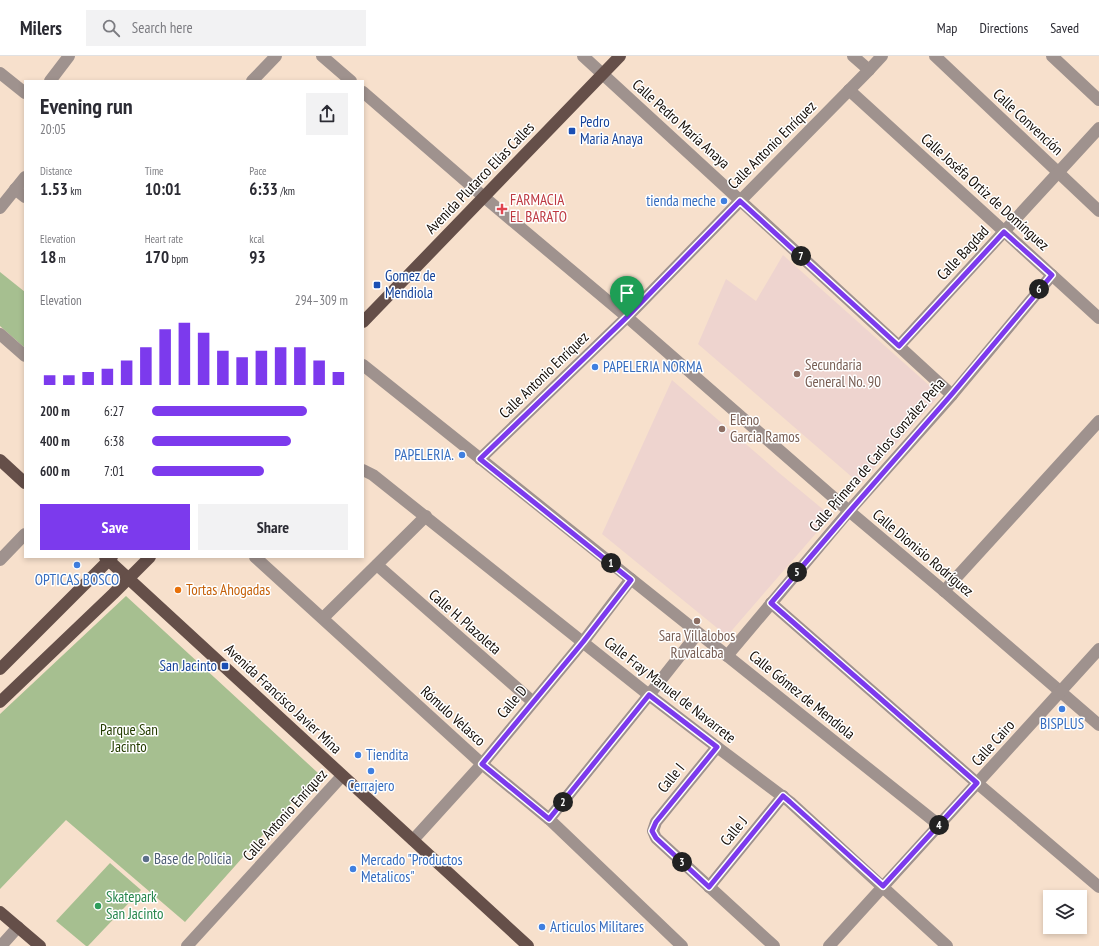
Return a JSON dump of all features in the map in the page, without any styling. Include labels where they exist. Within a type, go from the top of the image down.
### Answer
[{"type":"main road","name":"Avenida Plutarco Elías Calles","points":[[364,321],[620,56]]},
{"type":"main road","points":[[1,462],[24,482]]},
{"type":"main road","points":[[0,669],[109,558]]},
{"type":"main road","name":"Avenida Francisco Javier Mina","points":[[109,558],[129,579],[528,946]]},
{"type":"main road","points":[[0,702],[149,558]]},
{"type":"main road","points":[[0,912],[40,946]]},
{"type":"street","points":[[51,80],[70,56]]},
{"type":"street","points":[[253,80],[276,56]]},
{"type":"street","points":[[322,56],[350,80]]},
{"type":"street","name":"Calle Pedro María Anaya","points":[[583,56],[952,394]]},
{"type":"street","points":[[853,56],[869,70]]},
{"type":"street","name":"Calle Antonio Enríquez","points":[[480,459],[627,317],[882,56]]},
{"type":"street","name":"Calle Convención","points":[[935,56],[1099,211]]},
{"type":"street","points":[[1052,56],[1099,100]]},
{"type":"street","points":[[3,81],[24,92]]},
{"type":"street","name":"Calle Joséfa Ortiz de Domínguez","points":[[849,90],[1099,318]]},
{"type":"street","name":"Calle Dionisio Rodríguez","points":[[364,93],[484,197],[627,317],[849,512],[944,591],[1099,725]]},
{"type":"street","name":"Calle Bagdad","points":[[899,346],[1099,128]]},
{"type":"street","points":[[0,208],[24,178]]},
{"type":"street","points":[[15,189],[24,196]]},
{"type":"street","name":"Calle Primera de Carlos González Peña","points":[[727,656],[1052,275]]},
{"type":"street","points":[[0,334],[24,355]]},
{"type":"street","name":"Calle Gómez de Mendiola","points":[[364,366],[939,825]]},
{"type":"street","points":[[944,591],[1099,421]]},
{"type":"street","name":"Calle Fray Manuel de Navarrete","points":[[364,470],[373,475],[426,516],[649,695],[783,796],[947,946]]},
{"type":"street","points":[[323,618],[426,516]]},
{"type":"street","points":[[0,560],[24,535]]},
{"type":"street","name":"Rómulo Velasco","points":[[261,559],[482,764],[549,819],[682,946]]},
{"type":"street","name":"Calle H. Plazoleta","points":[[377,565],[533,702]]},
{"type":"street","name":"Calle D","points":[[413,840],[482,764],[583,642],[631,580]]},
{"type":"street","points":[[771,603],[977,783],[1099,887]]},
{"type":"street","points":[[549,819],[698,633]]},
{"type":"street","name":"Calle Cairo","points":[[829,946],[1099,649]]},
{"type":"street","name":"Calle I","points":[[709,887],[656,838],[652,831],[656,822],[717,747]]},
{"type":"street","name":"Calle Antonio Enríquez","points":[[187,946],[342,776]]},
{"type":"street","name":"Calle J","points":[[709,887],[783,796]]},
{"type":"street","points":[[709,887],[774,946]]},
{"type":"street","points":[[1,946],[18,927]]},
{"type":"shaded area","points":[[783,255],[940,395],[860,484],[698,344],[726,279],[756,301]]},
{"type":"shaded area","points":[[672,380],[831,516],[727,636],[602,534]]},
{"type":"green space","points":[[0,272],[24,291],[24,347],[0,326]]},
{"type":"green space","name":"Parque San Jacinto","points":[[126,596],[318,773],[185,922],[66,820],[0,889],[0,714]]},
{"type":"green space","name":"Skatepark San Jacinto","points":[[110,863],[141,890],[88,946],[86,946],[56,921]]},
{"type":"place","name":"Pedro Maria Anaya","points":[[572,131]]},
{"type":"place","name":"tienda meche","points":[[724,201]]},
{"type":"place","name":"FARMACIA EL BARATO","points":[[502,209]]},
{"type":"place","name":"Gomez de Mendiola","points":[[377,285]]},
{"type":"place","name":"PAPELERIA NORMA","points":[[595,367]]},
{"type":"place","name":"Secundaria General No. 90","points":[[797,374]]},
{"type":"place","name":"Eleno Garcia Ramos","points":[[722,429]]},
{"type":"place","name":"PAPELERIA.","points":[[462,455]]},
{"type":"place","name":"OPTICAS BOSCO","points":[[77,565]]},
{"type":"place","name":"Tortas Ahogadas","points":[[178,590]]},
{"type":"place","name":"Sara Villalobos Ruvalcaba","points":[[697,621]]},
{"type":"place","name":"San Jacinto","points":[[225,666]]},
{"type":"place","name":"BISPLUS","points":[[1062,709]]},
{"type":"place","name":"Tiendita","points":[[358,755]]},
{"type":"place","name":"Cerrajero","points":[[371,771]]},
{"type":"place","name":"Base de Policia","points":[[146,859]]},
{"type":"place","name":"Mercado \"Productos Metalicos\"","points":[[353,869]]},
{"type":"place","name":"Skatepark San Jacinto","points":[[98,906]]},
{"type":"place","name":"Articulos Militares","points":[[542,927]]},
{"type":"route","points":[[740,201],[899,346],[1004,232],[1052,275],[952,394],[771,603],[977,783],[883,886],[783,796],[709,887],[656,838],[652,831],[656,822],[717,747],[649,695],[549,819],[482,764],[583,642],[631,580],[480,459],[627,317],[740,201]]}]
